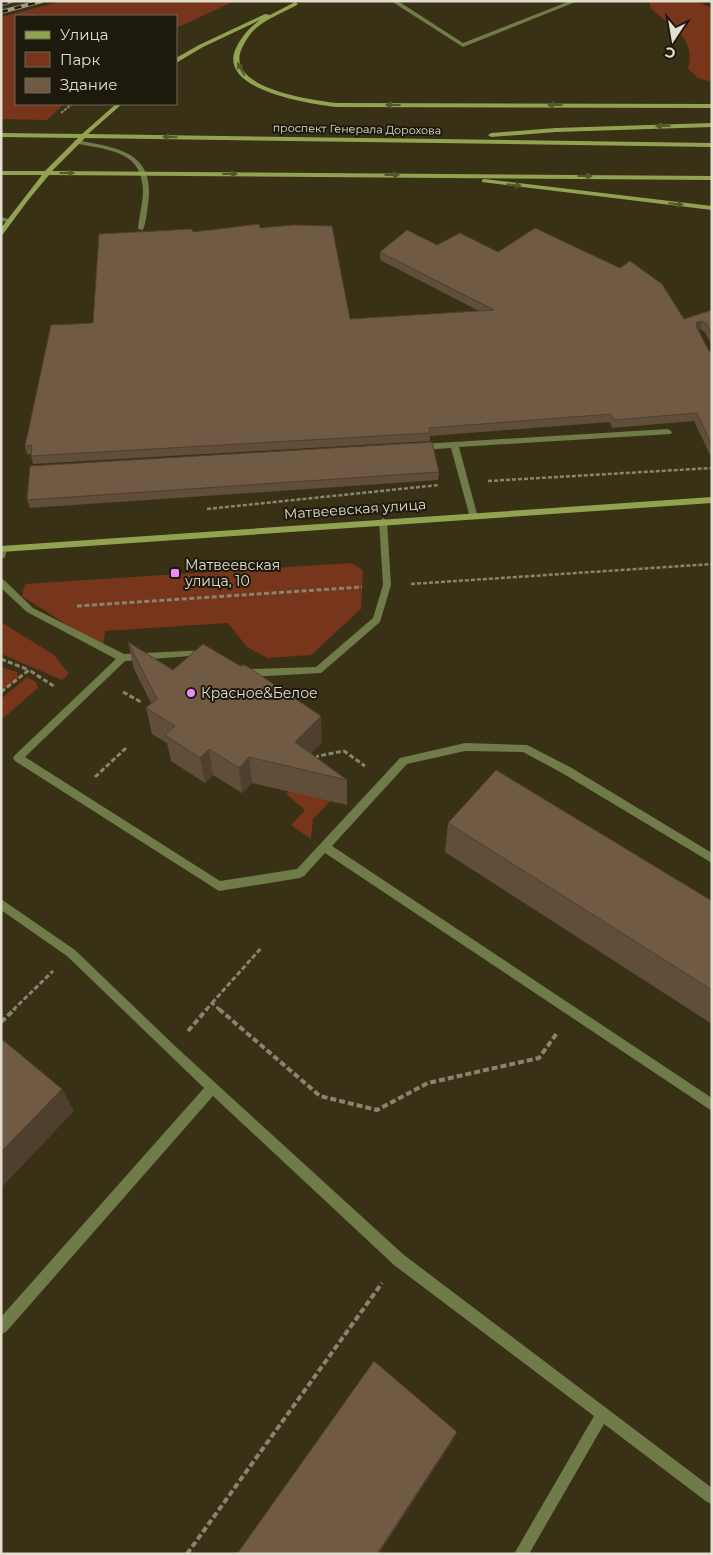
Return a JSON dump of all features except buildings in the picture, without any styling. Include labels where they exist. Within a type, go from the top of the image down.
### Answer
[{"type":"street","points":[[178,60],[258,18],[302,1]]},
{"type":"street","points":[[294,4],[266,20],[246,35],[236,54],[236,64],[245,77],[260,88],[287,98],[337,105],[712,106]]},
{"type":"street","points":[[1,233],[60,157],[118,105]]},
{"type":"street","points":[[429,140],[556,130],[712,125]]},
{"type":"street","name":"проспект Генерала Дорохова","points":[[1,135],[712,145]]},
{"type":"street","points":[[1,172],[712,178]]},
{"type":"street","points":[[431,175],[712,208]]},
{"type":"street","name":"Матвеевская улица","points":[[2,552],[473,514],[712,500]]},
{"type":"lane","points":[[394,1],[463,45],[575,1]]},
{"type":"lane","points":[[76,142],[119,151],[135,158],[142,168],[146,189],[141,229]]},
{"type":"lane","points":[[1,219],[10,220]]},
{"type":"lane","points":[[415,447],[668,432]]},
{"type":"lane","points":[[454,445],[473,514]]},
{"type":"lane","points":[[232,664],[249,672],[318,670],[377,620],[387,586],[383,521]]},
{"type":"lane","points":[[1,582],[30,610],[123,658],[206,652],[214,656]]},
{"type":"lane","points":[[123,658],[75,701],[18,758],[219,886],[300,873],[326,848],[404,761],[465,747],[524,748],[566,770],[712,858]]},
{"type":"lane","points":[[326,848],[712,1105]]},
{"type":"lane","points":[[1,904],[71,953],[172,1051],[399,1260],[712,1497]]},
{"type":"lane","points":[[1,1327],[212,1088]]},
{"type":"lane","points":[[521,1554],[603,1413]]},
{"type":"path","points":[[199,510],[464,483],[712,468]]},
{"type":"path","points":[[30,610],[712,564]]},
{"type":"path","points":[[1,659],[30,670],[75,701]]},
{"type":"path","points":[[1,692],[30,670]]},
{"type":"path","points":[[117,697],[128,687]]},
{"type":"path","points":[[123,692],[141,702]]},
{"type":"path","points":[[94,778],[126,748]]},
{"type":"path","points":[[308,764],[318,756],[344,751],[370,770]]},
{"type":"path","points":[[172,1051],[262,947]]},
{"type":"path","points":[[1,1022],[71,953]]},
{"type":"path","points":[[212,1004],[320,1096],[377,1110],[428,1083],[539,1058],[564,1024],[570,1010]]},
{"type":"path","points":[[187,1554],[399,1260]]},
{"type":"green space","points":[[62,1],[235,1],[178,27],[178,15],[15,15],[15,105],[63,105],[47,120],[1,119],[1,17]]},
{"type":"green space","points":[[650,1],[694,1],[712,8],[712,82],[698,78],[688,69],[689,48],[685,40],[680,33],[650,7]]},
{"type":"green space","points":[[351,563],[363,570],[361,609],[311,655],[267,658],[247,647],[228,623],[105,631],[103,648],[22,596],[25,584]]},
{"type":"green space","points":[[1,622],[54,655],[69,674],[62,680],[1,654]]},
{"type":"green space","points":[[1,667],[17,672],[18,679],[1,692]]},
{"type":"green space","points":[[27,677],[36,682],[38,688],[1,720],[1,699]]},
{"type":"green space","points":[[307,775],[338,793],[313,819],[311,839],[291,825],[305,810],[286,794]]},
{"type":"railway","points":[[1,4],[11,1]]},
{"type":"railway","points":[[1,12],[42,1]]},
{"type":"place","name":"Матвеевская улица, 10","points":[[175,573]]},
{"type":"place","name":"Красное&Белое","points":[[191,693]]}]
